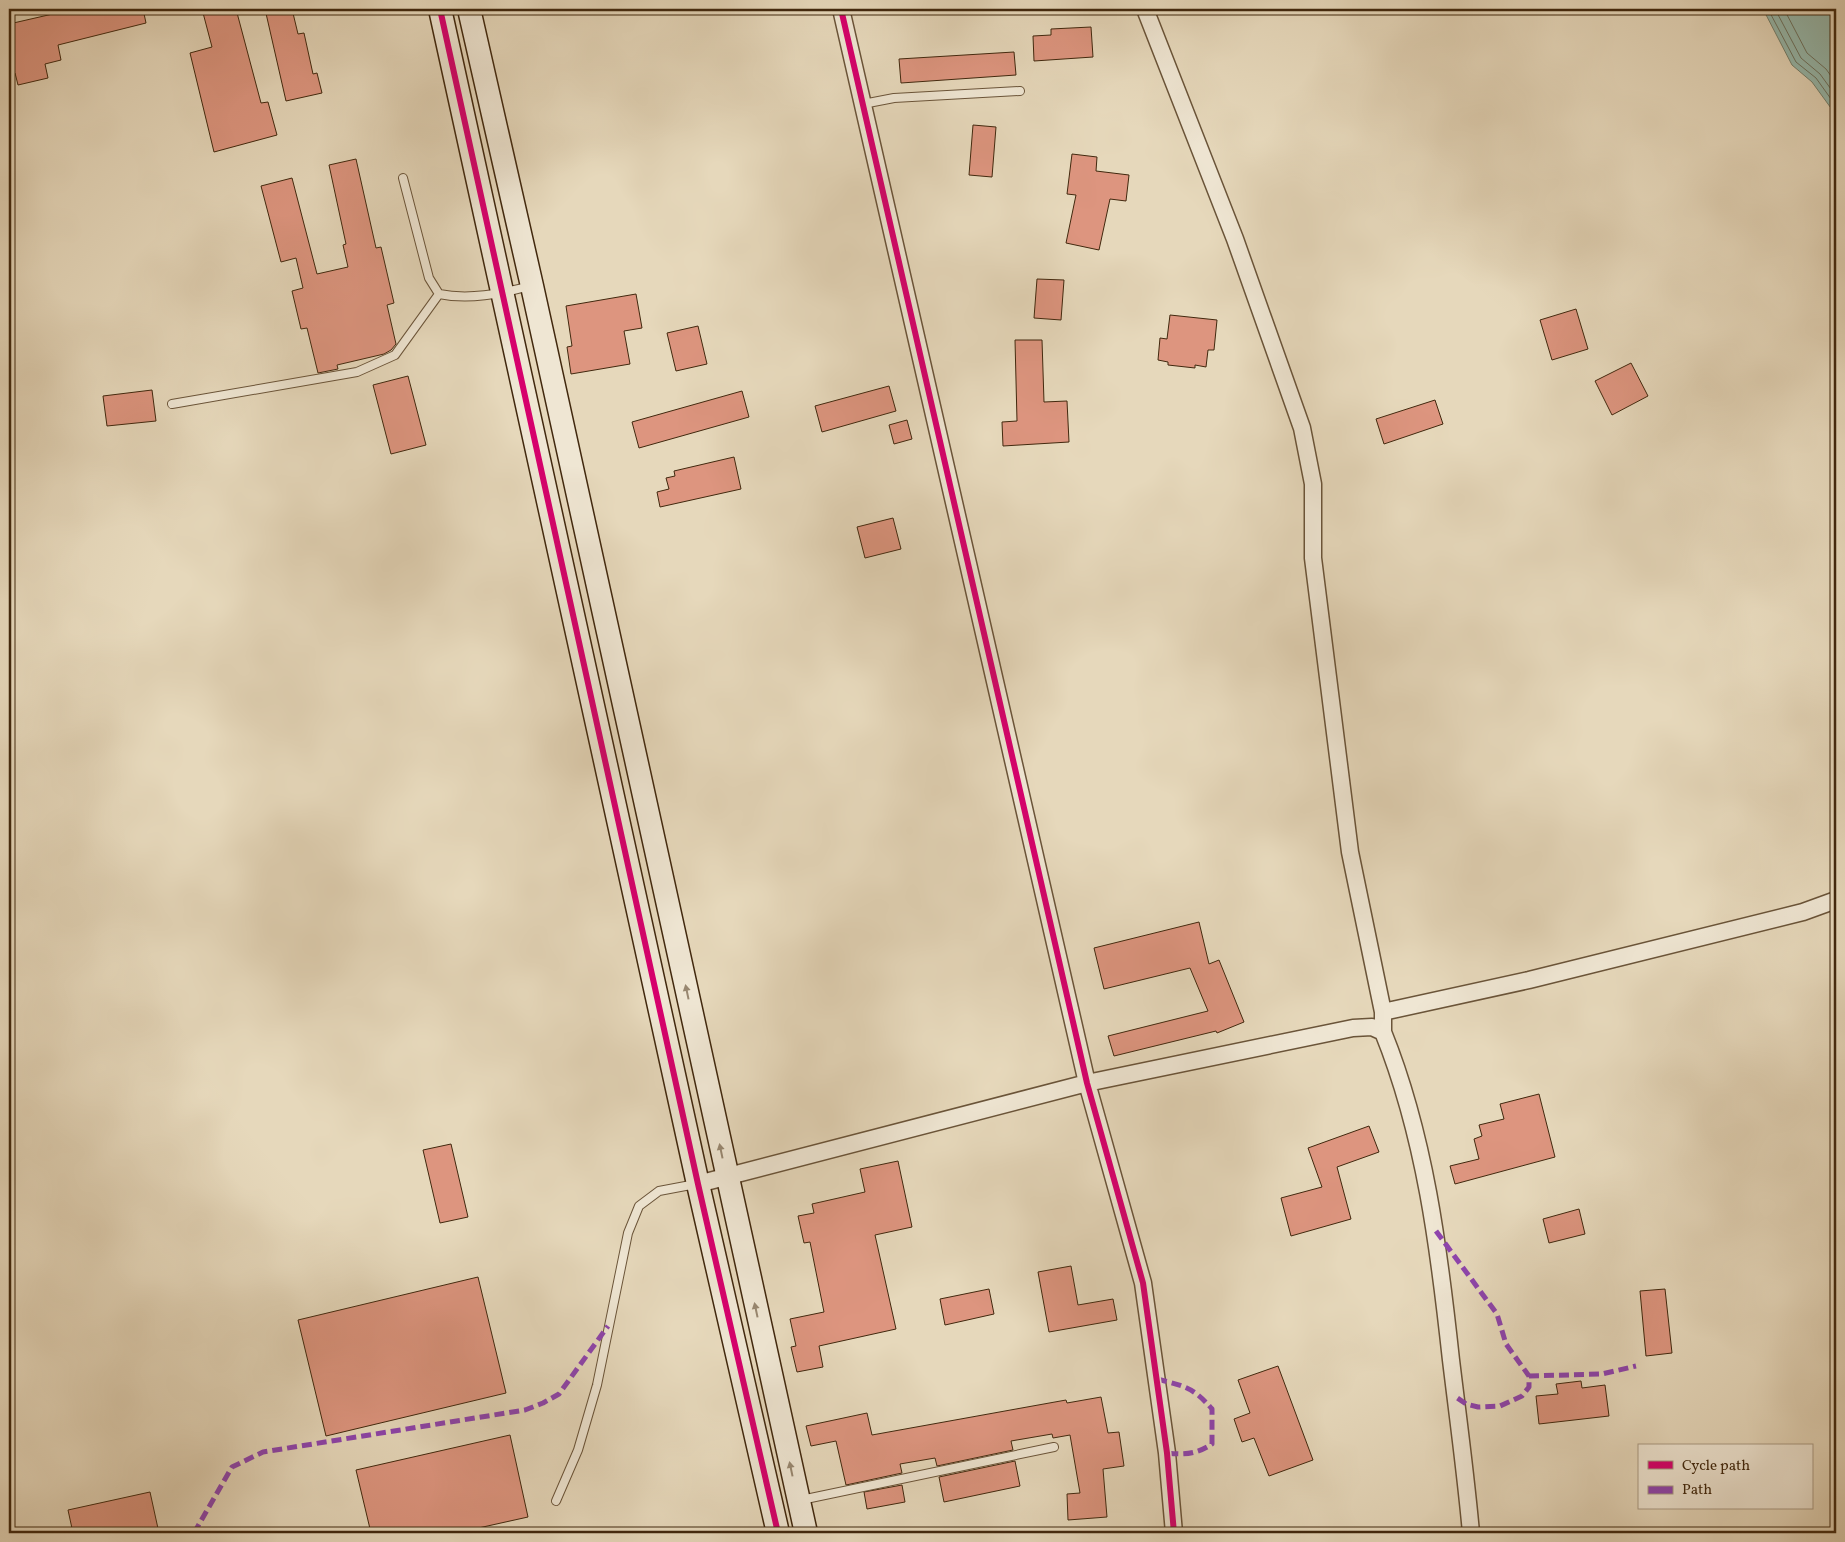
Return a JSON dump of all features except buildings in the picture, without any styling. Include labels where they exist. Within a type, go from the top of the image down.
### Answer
[{"type":"street","points":[[440,9],[698,1184],[778,1533]]},
{"type":"street","points":[[469,9],[532,286],[806,1533]]},
{"type":"street","points":[[841,9],[1088,1084],[1143,1283],[1167,1453],[1174,1533]]},
{"type":"street","points":[[1145,9],[1235,238],[1302,428],[1313,484],[1313,558],[1350,852],[1383,1012],[1383,1032],[1395,1062],[1409,1110],[1436,1231],[1471,1533]]},
{"type":"street","points":[[1383,1012],[1529,980],[1803,912],[1836,900]]},
{"type":"street","points":[[698,1184],[1088,1084],[1354,1028],[1372,1027],[1383,1032]]},
{"type":"lane","points":[[863,104],[894,98],[1020,90]]},
{"type":"lane","points":[[403,178],[428,278],[439,294],[456,297],[502,294],[532,286]]},
{"type":"lane","points":[[172,404],[357,372],[395,355],[439,294]]},
{"type":"lane","points":[[556,1501],[578,1450],[598,1385],[628,1233],[639,1206],[660,1191],[698,1184]]},
{"type":"lane","points":[[798,1501],[1054,1447]]},
{"type":"water","points":[[1763,9],[1836,9],[1836,115],[1812,82],[1792,65]]},
{"type":"marked path","points":[[1436,1231],[1497,1314],[1506,1344],[1529,1376],[1529,1387],[1522,1396],[1500,1406],[1478,1407],[1466,1404],[1456,1397]]},
{"type":"marked path","points":[[194,1533],[232,1467],[263,1452],[525,1410],[559,1394],[608,1326]]},
{"type":"marked path","points":[[1529,1376],[1602,1374],[1636,1366]]},
{"type":"marked path","points":[[1157,1379],[1188,1388],[1212,1409],[1212,1444],[1191,1453],[1167,1453]]},
{"type":"cycle path","points":[[440,9],[698,1184],[778,1533]]},
{"type":"cycle path","points":[[841,9],[1087,1083],[1143,1283],[1167,1453],[1174,1533]]}]
